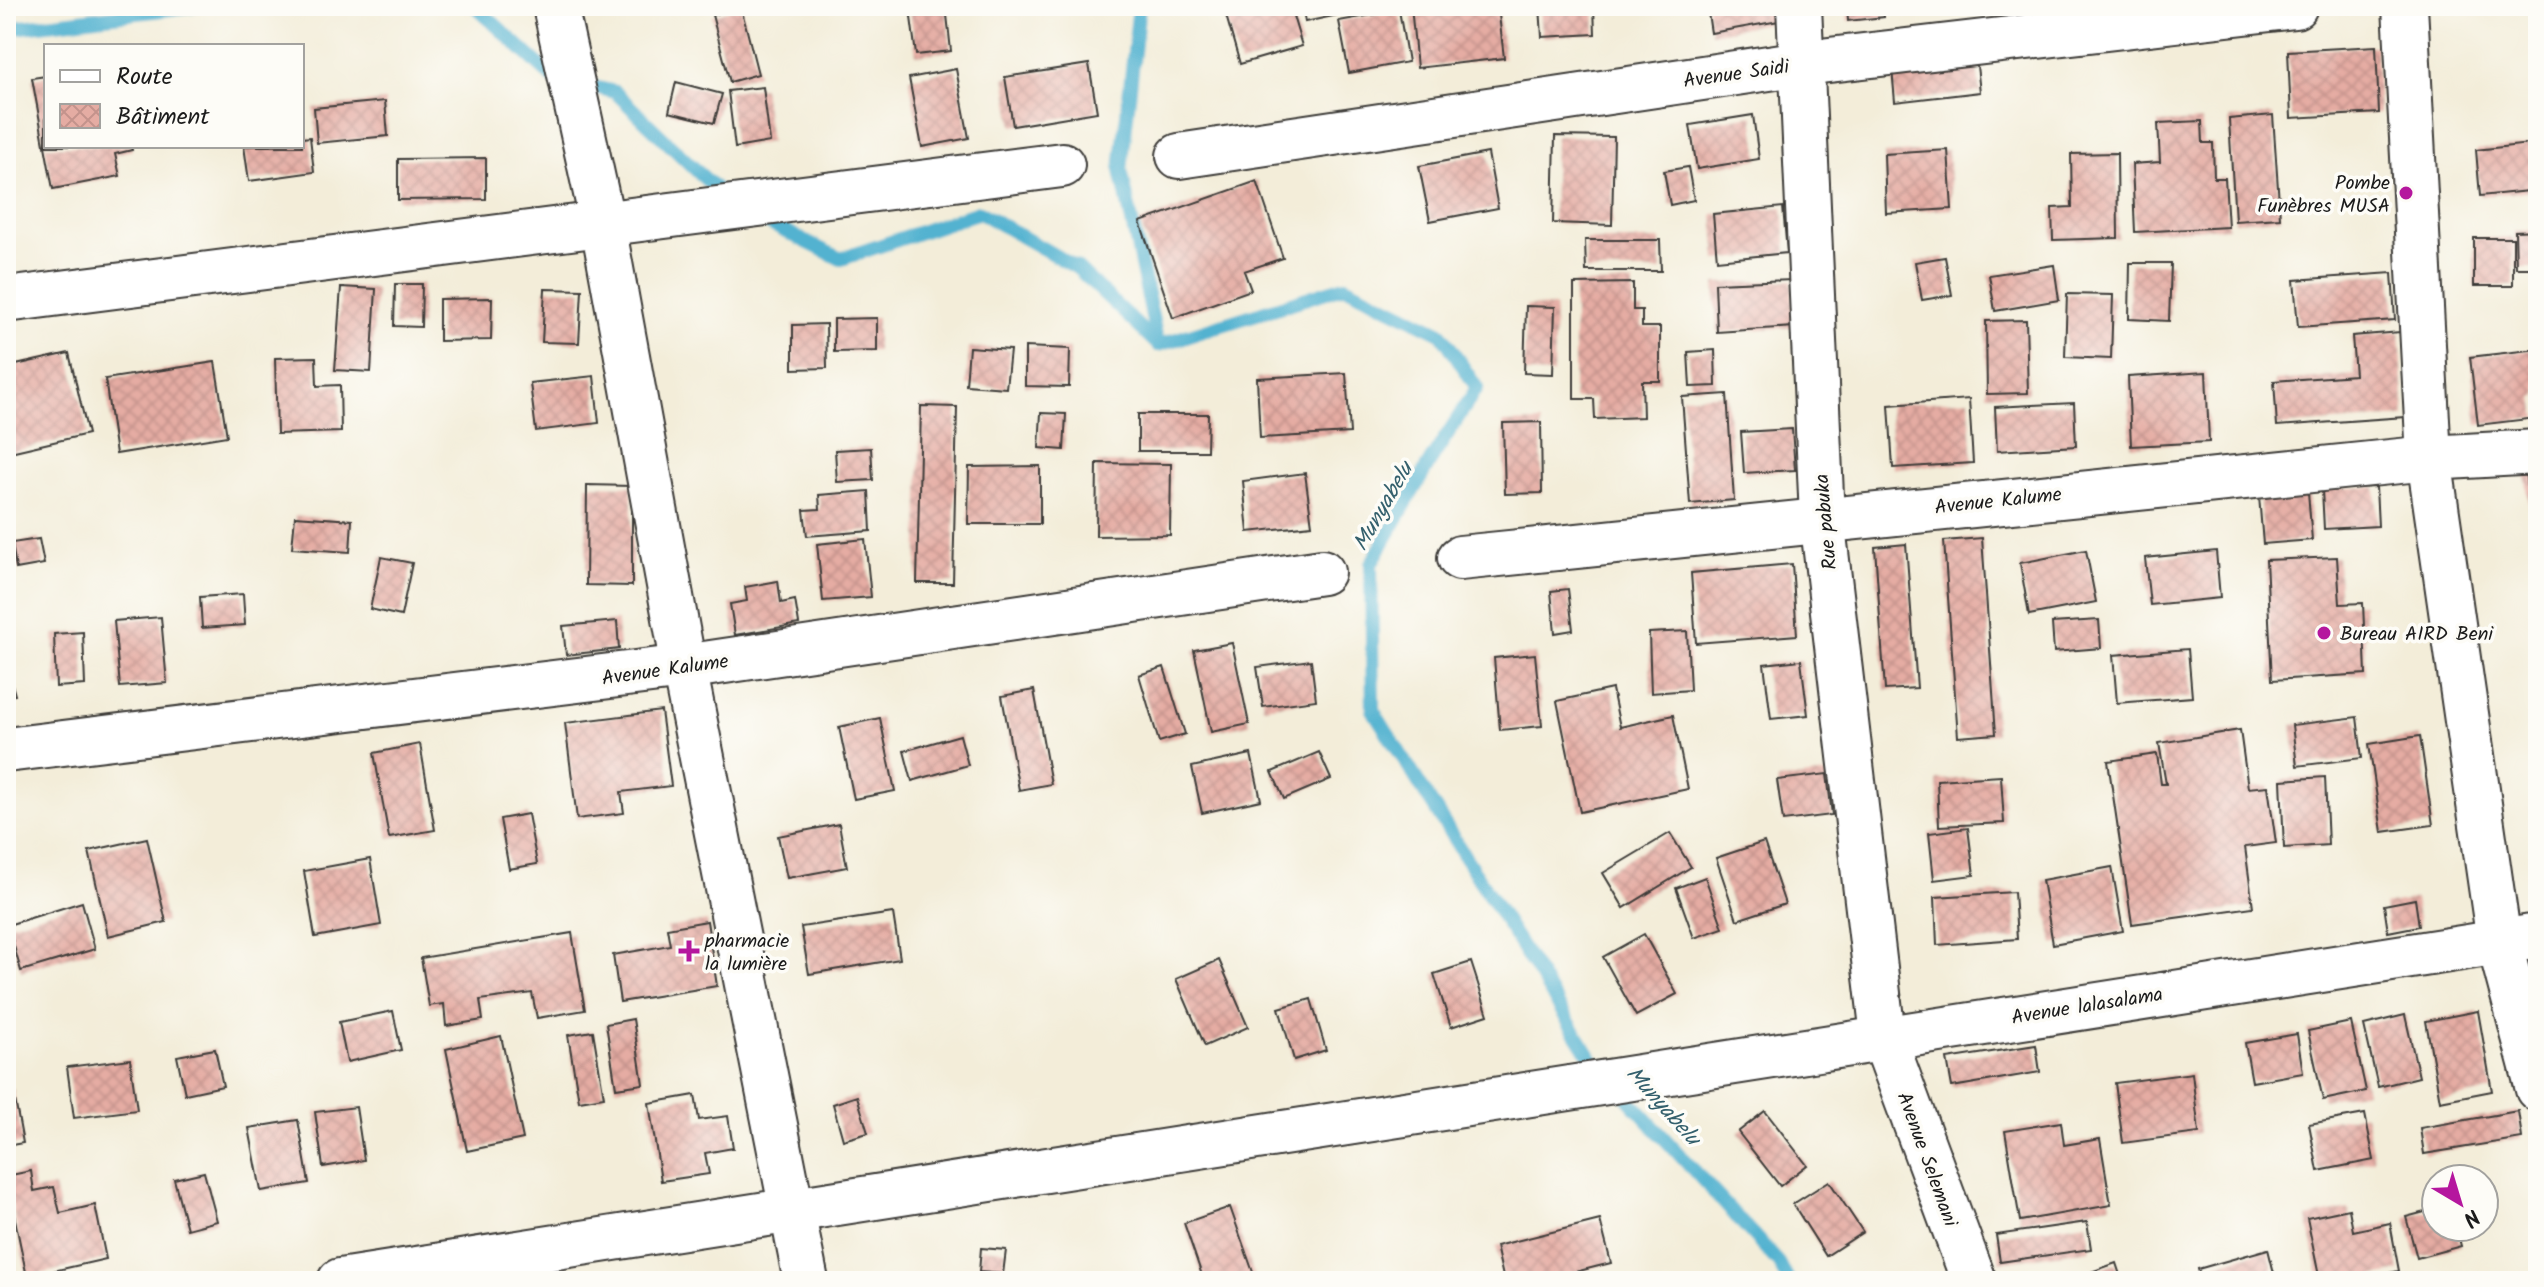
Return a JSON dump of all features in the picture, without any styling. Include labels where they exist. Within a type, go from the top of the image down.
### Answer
[{"type":"street","points":[[555,6],[603,225],[684,667],[806,1281]]},
{"type":"street","name":"Rue pabuka","points":[[1799,6],[1822,518],[1883,1036]]},
{"type":"street","name":"Avenue Saidi","points":[[1179,156],[1803,63],[2295,6]]},
{"type":"street","points":[[2405,6],[2429,458],[2518,939],[2538,1089]]},
{"type":"street","points":[[6,300],[1062,165]]},
{"type":"street","name":"Avenue Kalume","points":[[1460,558],[1822,518],[2429,458],[2538,452]]},
{"type":"street","name":"Avenue Kalume","points":[[6,750],[684,667],[1322,572]]},
{"type":"street","name":"Avenue lalasalama","points":[[340,1281],[1586,1088],[1883,1036],[2518,939]]},
{"type":"street","name":"Avenue Selemani","points":[[1883,1036],[1974,1281]]},
{"type":"building","points":[[946,6],[951,51],[916,55],[910,10]]},
{"type":"building","points":[[1246,6],[1290,6],[1302,46],[1240,64],[1225,12]]},
{"type":"building","points":[[1302,6],[1366,6],[1366,9],[1305,22]]},
{"type":"building","points":[[1411,6],[1498,6],[1504,58],[1417,68]]},
{"type":"building","points":[[1540,6],[1594,6],[1595,34],[1542,37]]},
{"type":"building","points":[[1707,6],[1776,6],[1779,21],[1711,33]]},
{"type":"building","points":[[1847,6],[1883,6],[1884,17],[1848,21]]},
{"type":"building","points":[[741,7],[758,74],[730,82],[712,15]]},
{"type":"building","points":[[1399,10],[1408,62],[1349,73],[1339,21]]},
{"type":"building","points":[[2376,46],[2379,113],[2291,118],[2288,51]]},
{"type":"building","points":[[1976,57],[1980,92],[1895,102],[1892,68]]},
{"type":"building","points":[[1089,64],[1097,112],[1013,126],[1005,77]]},
{"type":"building","points":[[956,69],[969,138],[922,147],[909,78]]},
{"type":"building","points":[[44,76],[44,144],[32,78]]},
{"type":"building","points":[[676,82],[722,94],[714,123],[669,112]]},
{"type":"building","points":[[763,87],[770,142],[735,148],[728,91]]},
{"type":"building","points":[[385,101],[388,136],[317,143],[314,108]]},
{"type":"building","points":[[1753,115],[1759,159],[1697,169],[1690,125]]},
{"type":"building","points":[[2273,115],[2280,218],[2235,221],[2229,119]]},
{"type":"building","points":[[2202,121],[2203,143],[2213,143],[2214,178],[2225,178],[2228,227],[2135,232],[2132,164],[2160,162],[2158,123]]},
{"type":"building","points":[[1555,136],[1614,137],[1612,225],[1553,223]]},
{"type":"building","points":[[310,137],[314,172],[249,181],[244,148],[304,148],[304,138]]},
{"type":"building","points":[[2538,143],[2538,190],[2480,196],[2476,150]]},
{"type":"building","points":[[45,148],[132,148],[115,154],[120,176],[53,189]]},
{"type":"building","points":[[1948,150],[1952,209],[1886,213],[1884,154]]},
{"type":"building","points":[[1488,153],[1498,208],[1430,221],[1419,166]]},
{"type":"building","points":[[2117,153],[2118,238],[2053,240],[2052,208],[2072,207],[2071,154]]},
{"type":"building","points":[[486,158],[486,199],[398,200],[398,159]]},
{"type":"building","points":[[1688,167],[1694,200],[1670,205],[1664,171]]},
{"type":"building","points":[[1257,181],[1283,258],[1244,271],[1251,290],[1173,318],[1140,222]]},
{"type":"building","points":[[1783,207],[1787,253],[1717,260],[1713,214]]},
{"type":"building","points":[[2538,230],[2538,268],[2516,268],[2515,231]]},
{"type":"building","points":[[2474,238],[2513,238],[2513,286],[2474,286]]},
{"type":"building","points":[[1585,240],[1660,240],[1661,271],[1586,271]]},
{"type":"building","points":[[1945,257],[1952,295],[1922,300],[1915,262]]},
{"type":"building","points":[[2130,263],[2171,263],[2169,321],[2129,319]]},
{"type":"building","points":[[2054,265],[2059,300],[1995,311],[1989,275]]},
{"type":"building","points":[[2392,273],[2395,320],[2298,327],[2294,280]]},
{"type":"building","points":[[1792,280],[1794,327],[1717,332],[1715,283]]},
{"type":"building","points":[[1633,283],[1633,310],[1642,310],[1642,327],[1660,327],[1660,381],[1642,381],[1643,417],[1595,419],[1594,399],[1574,399],[1574,284]]},
{"type":"building","points":[[395,284],[422,284],[421,327],[394,326]]},
{"type":"building","points":[[341,287],[376,289],[371,372],[335,370]]},
{"type":"building","points":[[545,289],[582,290],[579,343],[542,342]]},
{"type":"building","points":[[2067,294],[2113,295],[2111,359],[2065,357]]},
{"type":"building","points":[[492,298],[491,340],[439,341],[439,299]]},
{"type":"building","points":[[1526,306],[1555,307],[1553,374],[1524,373]]},
{"type":"building","points":[[877,318],[877,351],[834,352],[834,319]]},
{"type":"building","points":[[2026,320],[2028,393],[1987,394],[1986,321]]},
{"type":"building","points":[[826,324],[827,368],[793,369],[793,325]]},
{"type":"building","points":[[2400,332],[2405,417],[2277,426],[2274,381],[2355,375],[2352,336]]},
{"type":"building","points":[[12,346],[16,365],[69,353],[88,434],[6,453],[6,348]]},
{"type":"building","points":[[969,347],[1010,350],[1006,388],[966,385]]},
{"type":"building","points":[[1025,347],[1070,349],[1069,387],[1025,386]]},
{"type":"building","points":[[2538,349],[2538,397],[2534,397],[2537,418],[2478,425],[2470,357]]},
{"type":"building","points":[[1715,350],[1716,386],[1690,387],[1688,352]]},
{"type":"building","points":[[316,357],[317,386],[340,385],[341,432],[277,434],[275,358]]},
{"type":"building","points":[[215,362],[227,436],[116,454],[105,379]]},
{"type":"building","points":[[2206,372],[2209,442],[2131,446],[2128,377]]},
{"type":"building","points":[[1346,373],[1350,433],[1260,438],[1257,378]]},
{"type":"building","points":[[594,376],[599,423],[536,431],[530,383]]},
{"type":"building","points":[[1727,394],[1734,500],[1690,504],[1682,397]]},
{"type":"building","points":[[1969,399],[1973,463],[1893,468],[1889,405]]},
{"type":"building","points":[[2074,403],[2076,446],[1997,451],[1995,407]]},
{"type":"building","points":[[921,406],[957,407],[953,583],[917,583]]},
{"type":"building","points":[[1041,413],[1066,414],[1064,450],[1039,448]]},
{"type":"building","points":[[1138,414],[1208,414],[1207,451],[1138,451]]},
{"type":"building","points":[[1541,422],[1542,493],[1505,494],[1503,423]]},
{"type":"building","points":[[1792,429],[1795,470],[1744,473],[1741,432]]},
{"type":"building","points":[[871,448],[873,480],[837,482],[835,450]]},
{"type":"building","points":[[1097,463],[1171,464],[1170,535],[1096,536]]},
{"type":"building","points":[[1040,466],[1040,524],[968,524],[969,467]]},
{"type":"building","points":[[2538,468],[2538,567],[2536,567],[2525,469]]},
{"type":"building","points":[[1305,473],[1312,525],[1248,532],[1243,481]]},
{"type":"building","points":[[587,485],[632,486],[632,586],[586,585]]},
{"type":"building","points":[[2376,487],[2378,526],[2324,529],[2322,489]]},
{"type":"building","points":[[869,491],[871,531],[807,536],[804,510],[820,509],[819,495]]},
{"type":"building","points":[[2308,492],[2312,540],[2263,544],[2259,496]]},
{"type":"building","points":[[295,516],[352,520],[350,552],[292,548]]},
{"type":"building","points":[[1982,538],[1996,734],[1958,737],[1944,541]]},
{"type":"building","points":[[39,539],[44,564],[16,569],[12,543]]},
{"type":"building","points":[[865,539],[871,597],[823,601],[817,544]]},
{"type":"building","points":[[1906,544],[1917,688],[1885,690],[1875,547]]},
{"type":"building","points":[[2086,550],[2096,602],[2029,615],[2020,563]]},
{"type":"building","points":[[2216,551],[2220,598],[2150,605],[2145,558]]},
{"type":"building","points":[[381,557],[412,563],[401,616],[370,609]]},
{"type":"building","points":[[2337,557],[2340,604],[2363,603],[2366,674],[2272,680],[2266,560]]},
{"type":"building","points":[[1792,564],[1797,635],[1696,643],[1691,573]]},
{"type":"building","points":[[778,581],[781,603],[795,600],[799,624],[735,635],[730,604],[747,601],[745,587]]},
{"type":"building","points":[[1568,589],[1573,630],[1555,633],[1551,591]]},
{"type":"building","points":[[243,594],[245,625],[202,628],[200,597]]},
{"type":"building","points":[[161,617],[167,683],[120,687],[114,621]]},
{"type":"building","points":[[2099,620],[2101,648],[2054,652],[2052,623]]},
{"type":"building","points":[[617,621],[619,649],[566,655],[563,626]]},
{"type":"building","points":[[1687,631],[1690,690],[1651,693],[1649,633]]},
{"type":"building","points":[[83,632],[85,685],[56,687],[54,634]]},
{"type":"building","points":[[1232,643],[1249,724],[1211,732],[1194,650]]},
{"type":"building","points":[[2188,649],[2192,697],[2117,703],[2113,655]]},
{"type":"building","points":[[1535,654],[1542,726],[1500,730],[1494,658]]},
{"type":"building","points":[[1311,660],[1316,700],[1263,707],[1257,667]]},
{"type":"building","points":[[1801,660],[1808,715],[1771,719],[1764,664]]},
{"type":"building","points":[[6,663],[15,695],[6,697]]},
{"type":"building","points":[[1164,667],[1185,734],[1159,742],[1139,675]]},
{"type":"building","points":[[1612,689],[1620,727],[1673,715],[1688,789],[1580,812],[1557,701]]},
{"type":"building","points":[[1034,690],[1051,784],[1019,790],[1002,696]]},
{"type":"building","points":[[661,711],[671,786],[621,792],[624,813],[577,819],[565,723]]},
{"type":"building","points":[[2357,717],[2362,758],[2297,766],[2292,725]]},
{"type":"building","points":[[880,718],[895,791],[854,799],[839,727]]},
{"type":"building","points":[[2240,730],[2248,788],[2268,786],[2276,843],[2245,847],[2253,907],[2132,924],[2108,761],[2157,754],[2161,784],[2166,784],[2159,743]]},
{"type":"building","points":[[960,735],[968,765],[912,781],[904,751]]},
{"type":"building","points":[[2420,736],[2433,825],[2382,832],[2369,744]]},
{"type":"building","points":[[420,744],[435,830],[389,838],[374,753]]},
{"type":"building","points":[[1319,752],[1331,779],[1284,799],[1272,772]]},
{"type":"building","points":[[1251,754],[1261,800],[1202,813],[1192,767]]},
{"type":"building","points":[[1827,774],[1832,815],[1783,821],[1777,780]]},
{"type":"building","points":[[2001,776],[2004,823],[1939,826],[1937,780]]},
{"type":"building","points":[[2325,777],[2328,845],[2284,848],[2281,780]]},
{"type":"building","points":[[2538,809],[2538,829],[2536,829],[2533,810]]},
{"type":"building","points":[[528,814],[537,864],[509,869],[500,819]]},
{"type":"building","points":[[6,821],[12,821],[13,867],[6,867]]},
{"type":"building","points":[[839,824],[847,867],[787,878],[778,836]]},
{"type":"building","points":[[1968,828],[1974,875],[1934,880],[1929,833]]},
{"type":"building","points":[[1670,833],[1691,867],[1624,908],[1603,873]]},
{"type":"building","points":[[147,838],[166,922],[108,936],[89,851]]},
{"type":"building","points":[[1764,842],[1785,904],[1737,920],[1716,858]]},
{"type":"building","points":[[370,859],[381,925],[315,937],[304,871]]},
{"type":"building","points":[[2112,867],[2123,931],[2053,944],[2042,880]]},
{"type":"building","points":[[1705,877],[1723,928],[1694,938],[1676,888]]},
{"type":"building","points":[[2014,892],[2017,939],[1937,945],[1935,897]]},
{"type":"building","points":[[2415,899],[2419,926],[2388,932],[2384,905]]},
{"type":"building","points":[[82,902],[95,949],[21,971],[8,925]]},
{"type":"building","points":[[893,913],[900,959],[809,974],[801,927]]},
{"type":"building","points":[[707,921],[717,986],[620,1002],[613,955],[670,945],[667,928]]},
{"type":"building","points":[[572,933],[585,1010],[537,1018],[532,993],[480,1000],[483,1020],[446,1026],[444,1004],[429,1006],[421,958]]},
{"type":"building","points":[[1644,934],[1677,994],[1636,1016],[1603,957]]},
{"type":"building","points":[[1219,960],[1248,1027],[1205,1046],[1176,979]]},
{"type":"building","points":[[1471,962],[1488,1015],[1451,1027],[1434,974]]},
{"type":"building","points":[[1311,999],[1326,1050],[1294,1060],[1279,1008]]},
{"type":"building","points":[[393,1011],[401,1050],[347,1062],[339,1022]]},
{"type":"building","points":[[2478,1011],[2492,1091],[2440,1101],[2426,1021]]},
{"type":"building","points":[[2405,1015],[2419,1077],[2378,1087],[2364,1025]]},
{"type":"building","points":[[633,1019],[643,1084],[616,1088],[606,1024]]},
{"type":"building","points":[[2351,1022],[2366,1091],[2323,1100],[2308,1031]]},
{"type":"building","points":[[593,1031],[604,1097],[579,1101],[568,1035]]},
{"type":"building","points":[[2297,1034],[2303,1073],[2252,1082],[2245,1043]]},
{"type":"building","points":[[501,1036],[523,1139],[467,1151],[446,1049]]},
{"type":"building","points":[[2036,1045],[2040,1072],[1952,1087],[1947,1059]]},
{"type":"building","points":[[215,1049],[223,1086],[185,1094],[177,1056]]},
{"type":"building","points":[[130,1059],[137,1110],[74,1118],[67,1067]]},
{"type":"building","points":[[2192,1073],[2199,1133],[2123,1143],[2115,1083]]},
{"type":"building","points":[[13,1089],[23,1143],[6,1146],[6,1090]]},
{"type":"building","points":[[695,1095],[699,1120],[728,1116],[733,1148],[705,1153],[709,1174],[661,1181],[649,1103]]},
{"type":"building","points":[[857,1096],[868,1133],[843,1140],[833,1104]]},
{"type":"building","points":[[356,1107],[364,1160],[323,1167],[315,1112]]},
{"type":"building","points":[[1765,1111],[1807,1165],[1780,1186],[1738,1132]]},
{"type":"building","points":[[2518,1111],[2522,1138],[2424,1154],[2420,1128]]},
{"type":"building","points":[[2365,1114],[2374,1160],[2318,1171],[2309,1124]]},
{"type":"building","points":[[298,1120],[309,1183],[261,1191],[249,1128]]},
{"type":"building","points":[[2061,1122],[2064,1145],[2100,1139],[2111,1205],[2020,1221],[2005,1131]]},
{"type":"building","points":[[31,1171],[34,1191],[54,1187],[60,1213],[95,1205],[106,1259],[27,1277],[6,1176]]},
{"type":"building","points":[[204,1172],[217,1221],[187,1229],[174,1179]]},
{"type":"building","points":[[1829,1181],[1863,1232],[1826,1256],[1793,1204]]},
{"type":"building","points":[[1230,1207],[1254,1275],[1236,1281],[1204,1281],[1184,1223]]},
{"type":"building","points":[[2349,1209],[2353,1231],[2390,1223],[2399,1271],[2350,1281],[2320,1281],[2307,1218]]},
{"type":"building","points":[[2420,1213],[2420,1243],[2460,1243],[2461,1246],[2417,1258],[2406,1217]]},
{"type":"building","points":[[1600,1220],[1611,1263],[1539,1281],[1504,1281],[1496,1246]]},
{"type":"building","points":[[2087,1222],[2091,1249],[2000,1262],[1996,1235]]},
{"type":"building","points":[[981,1248],[1006,1250],[1003,1274],[979,1272]]},
{"type":"building","points":[[2268,1249],[2276,1281],[2201,1281],[2198,1269]]},
{"type":"building","points":[[2116,1263],[2122,1281],[2066,1281]]},
{"type":"waterway","points":[[6,29],[194,6]]},
{"type":"waterway","points":[[475,6],[552,77],[615,92],[726,199]]},
{"type":"waterway","name":"Munyabelu","points":[[1139,6],[1121,170],[1158,345],[1345,286],[1441,333],[1477,388],[1371,564],[1373,710],[1590,1056],[1606,1073]]},
{"type":"waterway","points":[[754,216],[841,259],[979,212],[1077,268],[1158,345]]},
{"type":"waterway","name":"Munyabelu","points":[[1619,1089],[1779,1263],[1788,1281]]},
{"type":"place","name":"Pombe Funèbres MUSA","points":[[2406,193]]},
{"type":"place","name":"Bureau AIRD Beni","points":[[2324,633]]},
{"type":"place","name":"pharmacie la lumière","points":[[689,951]]}]
